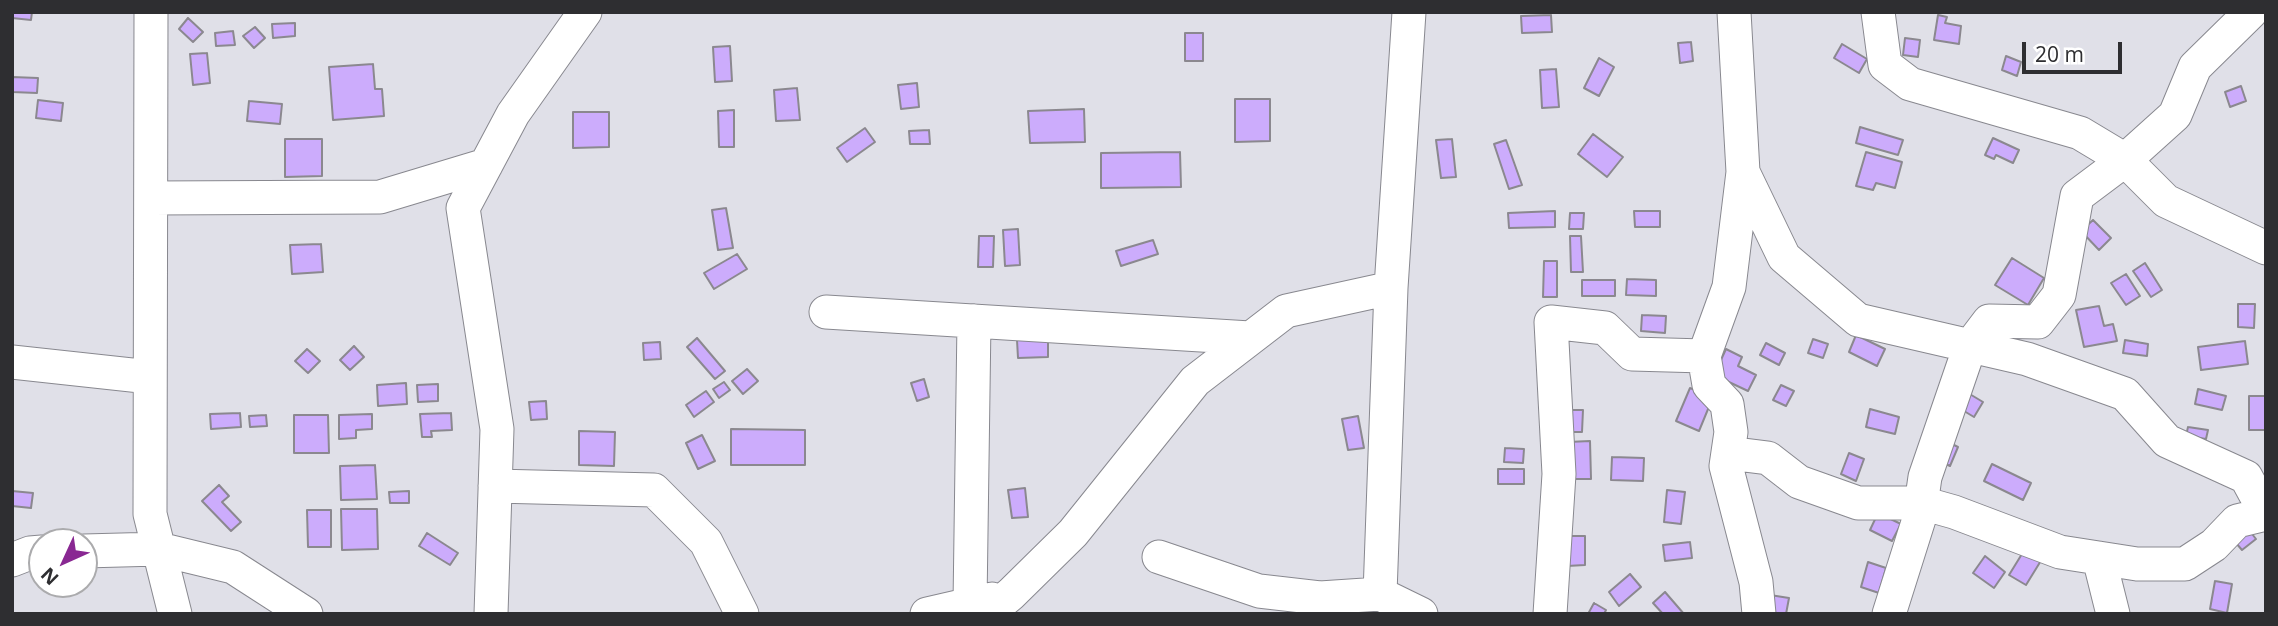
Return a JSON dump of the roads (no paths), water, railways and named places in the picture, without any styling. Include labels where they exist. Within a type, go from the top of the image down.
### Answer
[{"type":"street","points":[[151,12],[150,514],[175,614]]},
{"type":"street","points":[[491,614],[497,429],[463,208],[513,114],[584,12]]},
{"type":"street","points":[[1380,594],[1391,288],[1409,12]]},
{"type":"street","points":[[1734,12],[1743,172],[1729,287],[1704,356],[1709,385],[1727,404],[1731,432],[1726,466],[1756,582],[1759,614]]},
{"type":"street","points":[[1878,12],[1885,65],[1910,84],[2080,133],[2125,160],[2166,201],[2266,248]]},
{"type":"street","points":[[1889,614],[1922,503],[1926,477],[1970,346],[1989,321],[2038,322],[2059,295],[2077,196],[2125,160],[2175,115],[2195,67],[2252,12]]},
{"type":"street","points":[[151,198],[380,197],[486,165]]},
{"type":"street","points":[[1728,453],[1768,458],[1799,482],[1858,503],[1922,503],[1954,512],[2060,552],[2137,564],[2185,564],[2214,545],[2237,521],[2266,514],[2246,477],[2167,441],[2125,394],[2027,359],[1858,320],[1784,257],[1743,172]]},
{"type":"street","points":[[927,614],[989,604],[1073,533],[1195,382],[1286,311],[1391,288]]},
{"type":"street","points":[[826,312],[1250,338]]},
{"type":"street","points":[[974,321],[989,604]]},
{"type":"street","points":[[1550,614],[1559,474],[1551,323],[1605,328],[1633,354],[1704,356]]},
{"type":"street","points":[[12,362],[150,377]]},
{"type":"street","points":[[495,486],[654,490],[706,542],[742,614]]},
{"type":"street","points":[[98,551],[159,549],[233,567],[306,614]]},
{"type":"street","points":[[1159,557],[1259,591],[1320,598],[1380,594],[1421,614]]},
{"type":"street","points":[[2099,558],[2113,614]]}]
